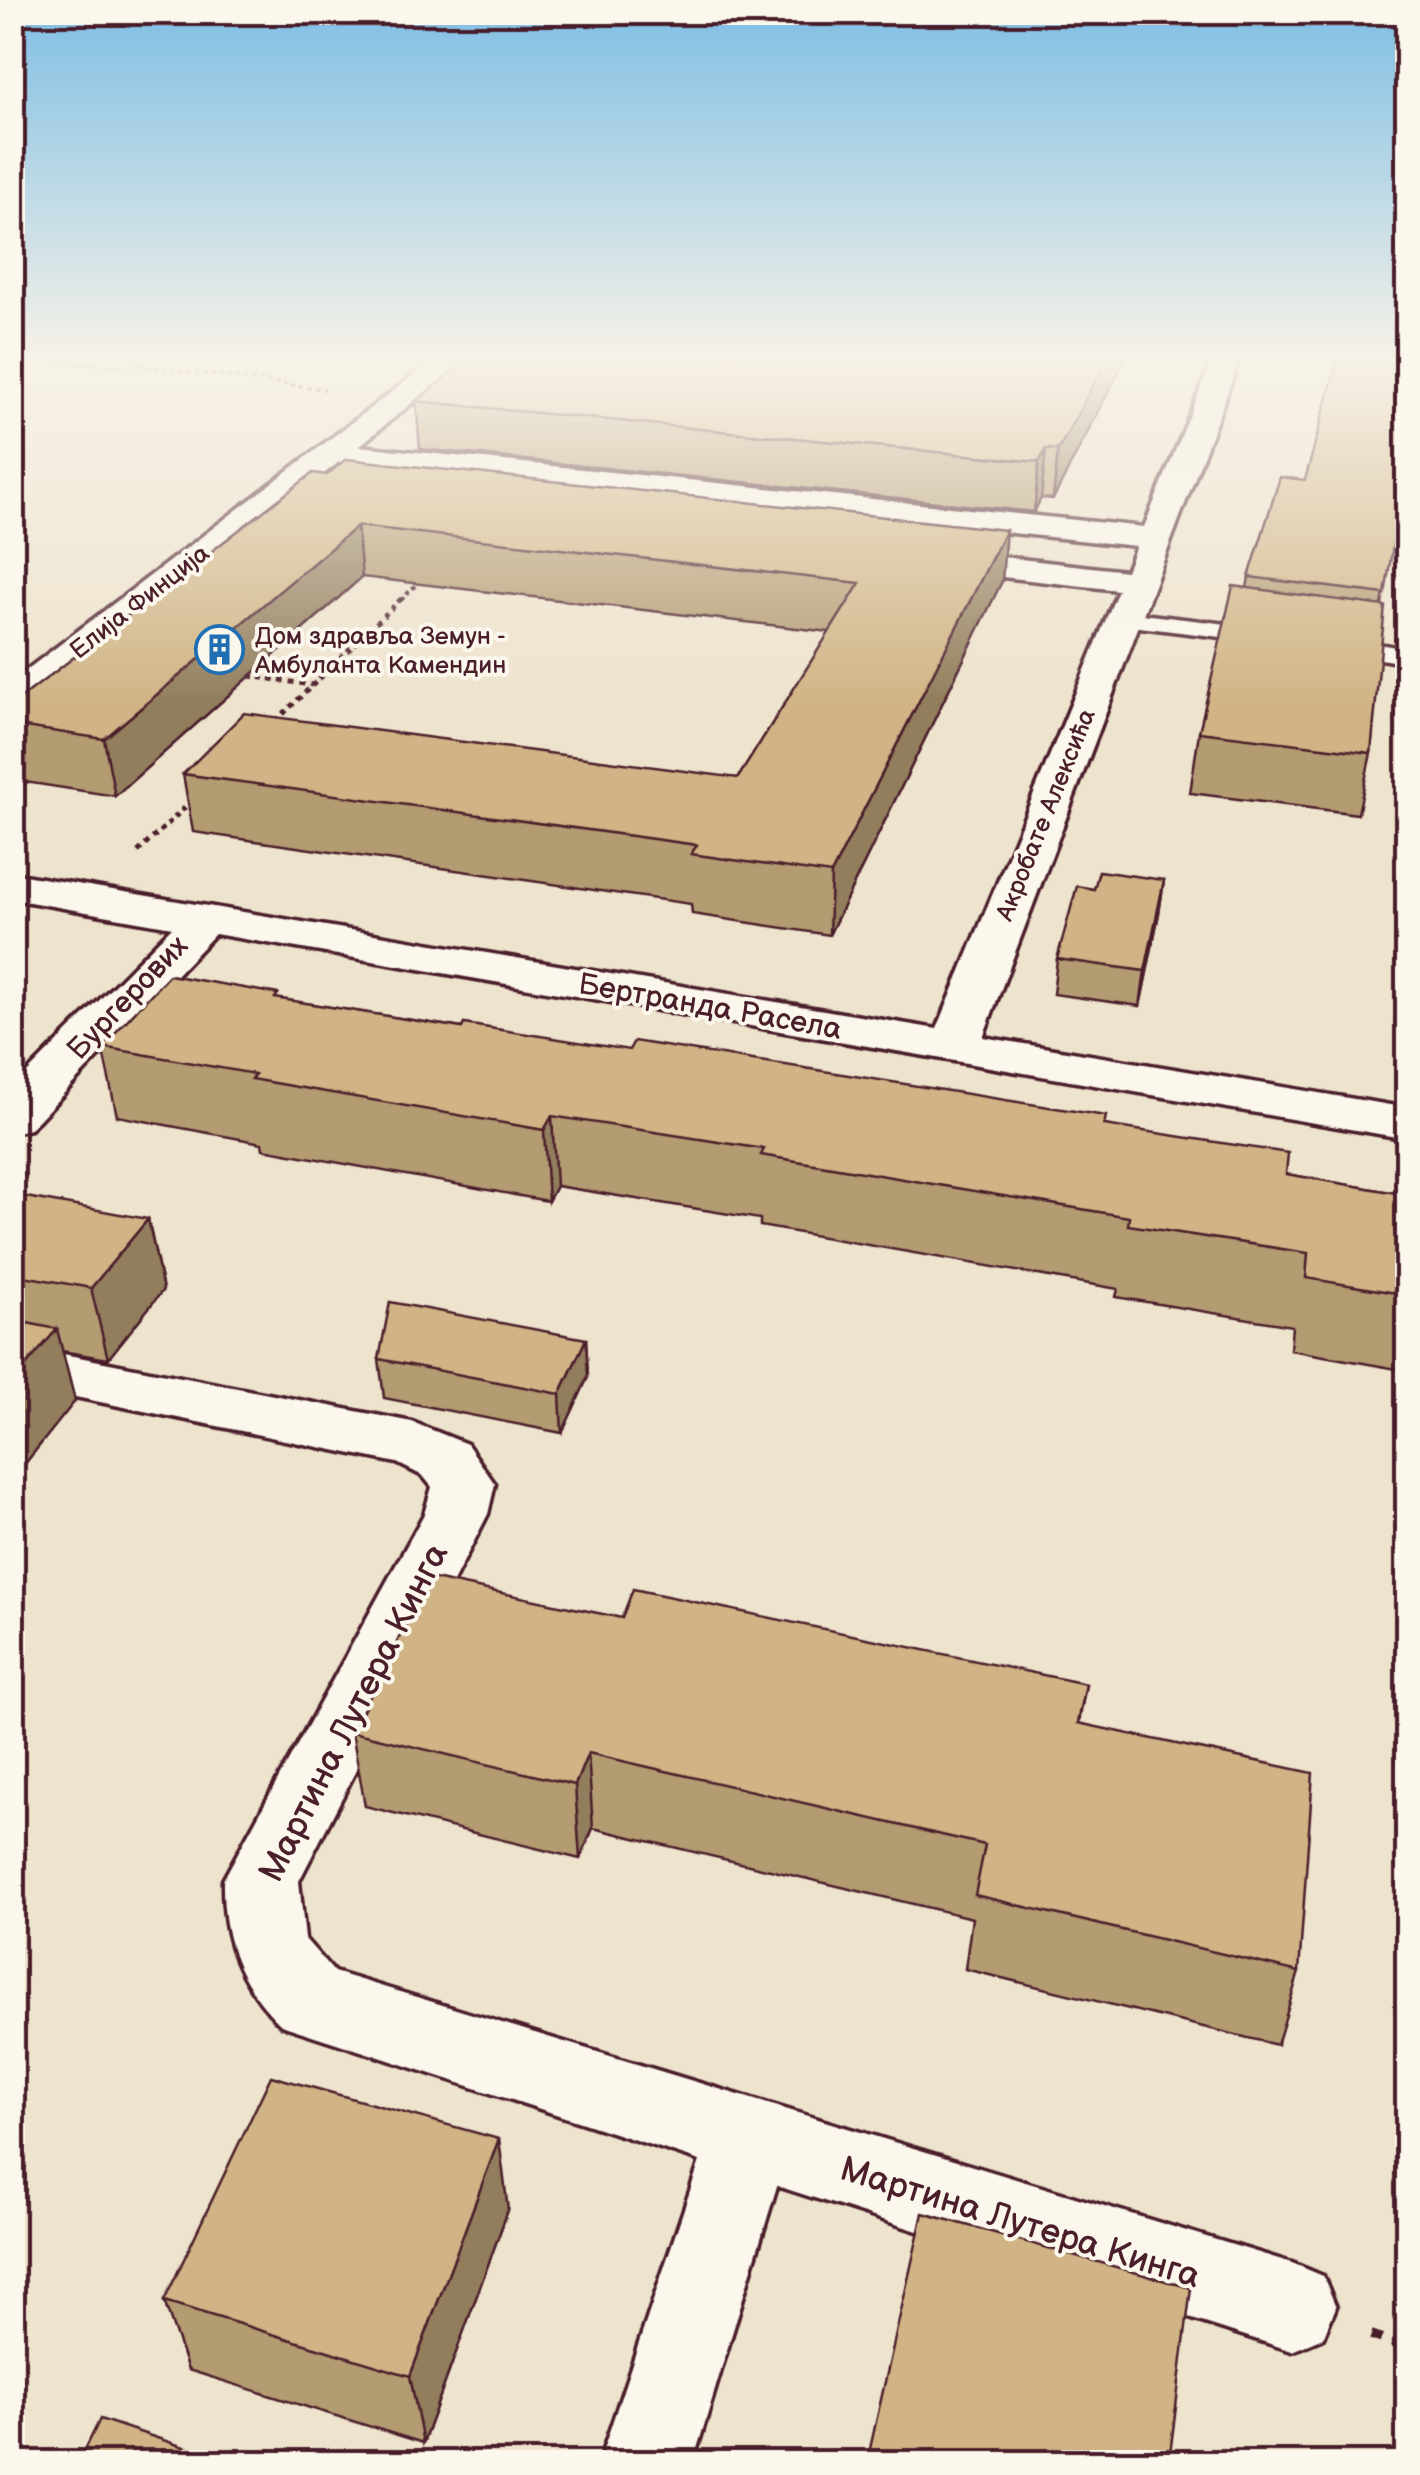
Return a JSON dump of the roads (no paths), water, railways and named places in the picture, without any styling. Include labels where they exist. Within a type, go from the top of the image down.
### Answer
[{"type":"street","name":"Елија Финција","points":[[12,700],[307,472]]},
{"type":"street","points":[[518,472],[1155,538]]},
{"type":"street","name":"Акробате Алексића","points":[[954,1048],[1182,472]]},
{"type":"street","points":[[287,488],[326,492]]},
{"type":"street","points":[[903,556],[1137,582]]},
{"type":"street","name":"Бертранда Расела","points":[[12,886],[202,922],[1408,1124]]},
{"type":"street","name":"Бургерових","points":[[12,1118],[202,922]]},
{"type":"street","name":"Мартина Лутера Кинга","points":[[12,1364],[412,1444],[445,1460],[464,1484],[456,1514],[261,1880],[260,1932],[280,1974],[309,2000],[1292,2307]]},
{"type":"street","points":[[646,2462],[749,2140]]},
{"type":"lane","points":[[1124,619],[1408,657]]},
{"type":"place","name":"Дом здравља Земун - Амбуланта Камендин","points":[[220,650]]}]
